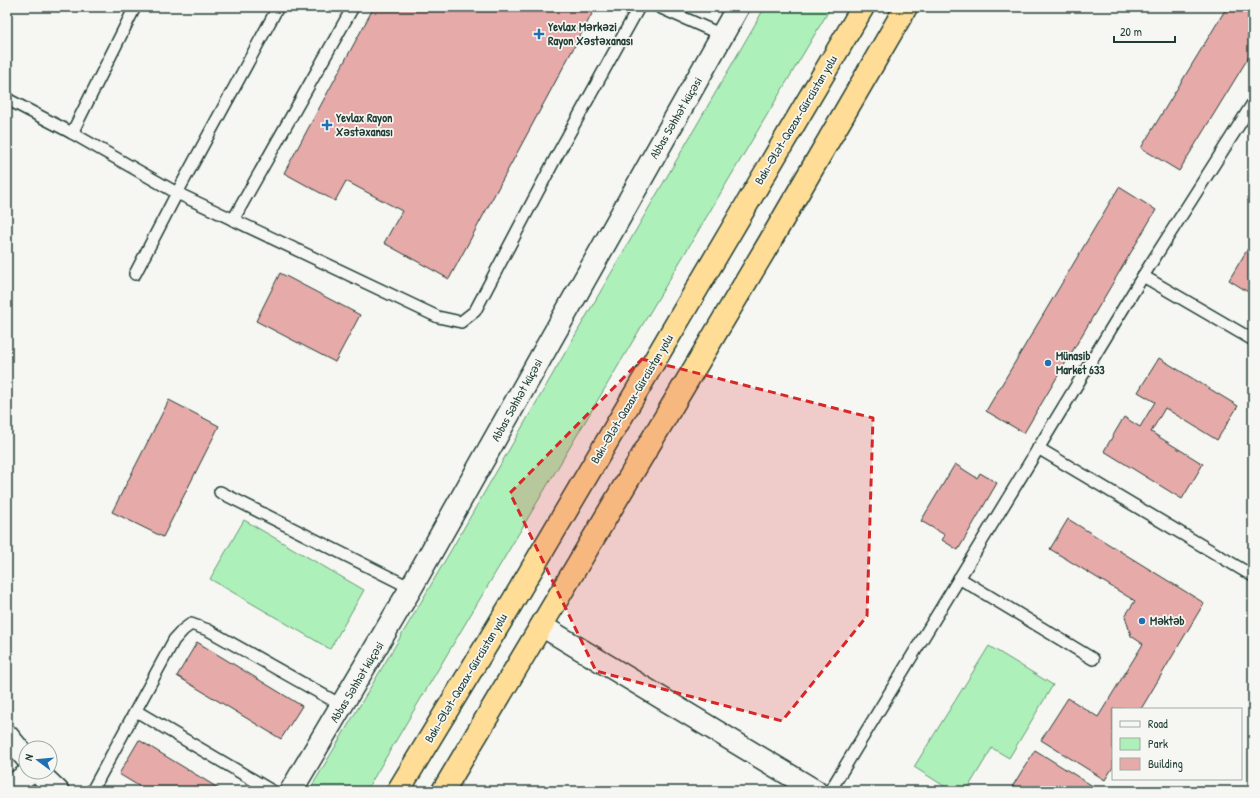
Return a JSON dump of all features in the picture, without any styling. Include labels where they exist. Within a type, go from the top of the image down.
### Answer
[{"type":"highway","name":"Bakı-Ələt-Qazax-Gürcüstan yolu","points":[[398,791],[514,599],[863,7]]},
{"type":"highway","points":[[443,791],[542,626],[906,7]]},
{"type":"street","name":"Abbas Səhhət küçəsi","points":[[291,791],[412,588],[738,7]]},
{"type":"street","points":[[542,626],[816,791]]},
{"type":"street","points":[[7,735],[18,748]]},
{"type":"street","points":[[7,788],[19,780]]},
{"type":"street","points":[[46,780],[58,791]]},
{"type":"lane","points":[[72,133],[136,7]]},
{"type":"lane","points":[[135,274],[177,193],[278,7]]},
{"type":"lane","points":[[233,220],[353,7]]},
{"type":"lane","points":[[7,99],[72,133],[177,193],[438,318],[461,322],[475,311],[555,159],[639,7]]},
{"type":"lane","points":[[659,7],[722,35]]},
{"type":"lane","points":[[830,791],[1143,276],[1253,103]]},
{"type":"lane","points":[[1143,276],[1253,340]]},
{"type":"lane","points":[[1038,448],[1253,576]]},
{"type":"lane","points":[[220,492],[412,588]]},
{"type":"lane","points":[[959,578],[1094,659]]},
{"type":"lane","points":[[92,791],[174,640],[191,624],[208,630],[343,706]]},
{"type":"lane","points":[[136,711],[272,791]]},
{"type":"highlighted area","points":[[642,359],[873,418],[867,616],[782,721],[596,671],[510,493]]},
{"type":"green space","points":[[765,7],[831,7],[366,791],[309,791],[417,609]]},
{"type":"green space","points":[[244,520],[364,590],[330,649],[210,579]]},
{"type":"green space","points":[[989,646],[1053,685],[1009,758],[992,748],[966,791],[952,791],[914,767]]},
{"type":"building","points":[[374,7],[511,7],[516,10],[518,7],[583,7],[593,12],[449,279],[384,243],[402,211],[346,181],[335,201],[284,173]]},
{"type":"building","points":[[1227,7],[1253,7],[1253,50],[1179,171],[1141,148]]},
{"type":"building","points":[[1119,187],[1156,210],[1024,433],[986,411]]},
{"type":"building","points":[[1253,240],[1253,295],[1229,280]]},
{"type":"building","points":[[280,273],[360,315],[335,362],[256,321]]},
{"type":"building","points":[[1159,358],[1238,406],[1217,440],[1165,408],[1151,432],[1203,464],[1182,499],[1104,451],[1124,417],[1140,427],[1155,402],[1138,392]]},
{"type":"building","points":[[169,400],[219,426],[163,537],[112,512]]},
{"type":"building","points":[[955,464],[977,478],[980,473],[997,483],[958,550],[942,540],[945,535],[921,521]]},
{"type":"building","points":[[1068,519],[1204,603],[1142,708],[1112,708],[1112,769],[1105,780],[1041,740],[1068,698],[1098,717],[1143,644],[1131,636],[1125,616],[1135,601],[1050,549]]},
{"type":"building","points":[[197,642],[302,706],[281,739],[177,676]]},
{"type":"building","points":[[139,740],[223,791],[147,791],[119,774]]},
{"type":"building","points":[[1035,750],[1099,790],[1018,791],[1012,787]]},
{"type":"place","name":"Yevlax Mərkəzi Rayon Xəstəxanası","points":[[539,34]]},
{"type":"place","name":"Yevlax Rayon Xəstəxanası","points":[[327,125]]},
{"type":"place","name":"Münasib Market 633","points":[[1048,363]]},
{"type":"place","name":"Məktəb","points":[[1142,621]]}]
